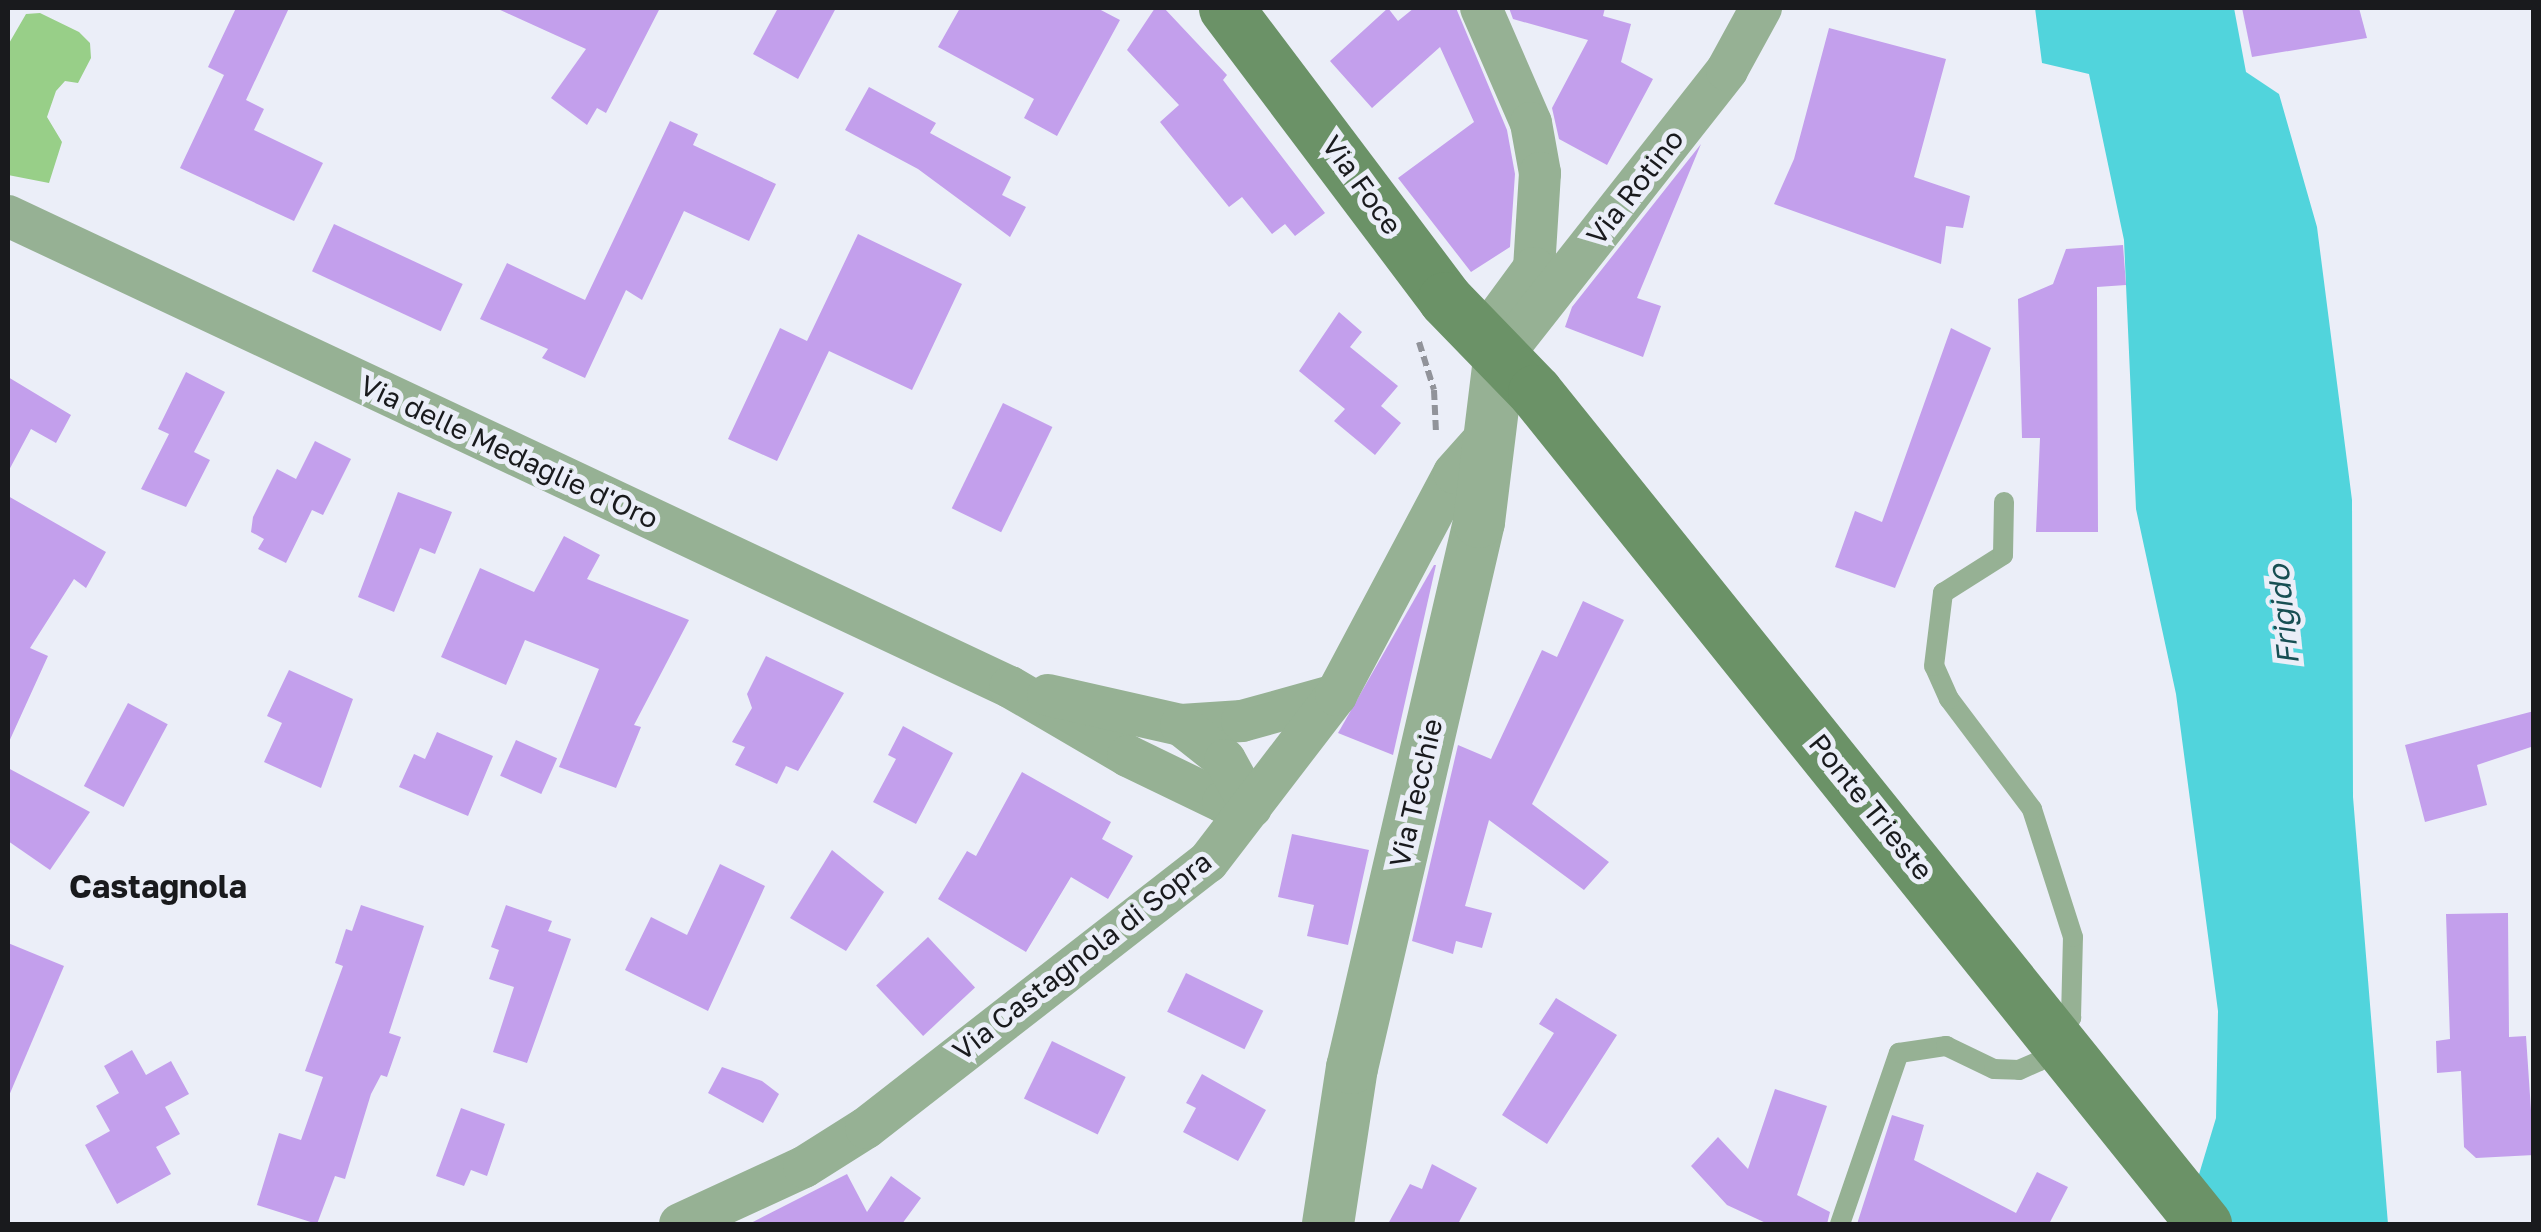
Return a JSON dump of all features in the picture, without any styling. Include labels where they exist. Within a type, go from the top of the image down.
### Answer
[{"type":"main road","name":"Via Foce","points":[[1226,8],[1489,347]]},
{"type":"main road","name":"Ponte Trieste","points":[[1489,347],[2204,1224]]},
{"type":"street","points":[[1481,8],[1531,123],[1540,173],[1534,268],[1489,347]]},
{"type":"street","name":"Via Rotino","points":[[1489,347],[1727,70],[1761,8]]},
{"type":"street","name":"Via delle Medaglie d'Oro","points":[[8,216],[1010,686],[1128,756],[1224,802],[1250,807]]},
{"type":"street","name":"Via Tecchie","points":[[1328,1224],[1352,1068],[1479,522],[1461,438],[1489,347]]},
{"type":"street","name":"Via Castagnola di Sopra","points":[[680,1224],[804,1168],[866,1128],[1208,862],[1336,696],[1454,473],[1461,438]]},
{"type":"street","name":"Via delle Medaglie d'Oro","points":[[1010,686],[1181,725],[1242,720],[1336,696]]},
{"type":"street","name":"Via delle Medaglie d'Oro","points":[[1181,725],[1225,760],[1250,807]]},
{"type":"lane","points":[[1840,1224],[1899,1054],[1946,1046],[1994,1069],[2019,1070],[2039,1061],[2071,1018],[2072,937],[2032,809],[1949,699],[1934,666],[1943,593],[2002,554],[2004,502]]},
{"type":"path","points":[[1461,438],[1434,390],[1414,324],[1489,347]]},
{"type":"green space","points":[[40,13],[79,32],[90,43],[91,58],[78,83],[65,81],[56,91],[47,117],[62,142],[49,183],[8,175],[8,45],[26,14]]},
{"type":"water","name":"Frigido","points":[[2035,8],[2234,8],[2246,72],[2279,94],[2317,227],[2352,500],[2353,797],[2388,1224],[2184,1224],[2216,1118],[2218,1011],[2176,694],[2136,509],[2124,240],[2089,74],[2042,63]]},
{"type":"building","points":[[236,8],[289,8],[246,100],[264,109],[254,130],[323,163],[294,221],[180,168],[224,75],[208,67]]},
{"type":"building","points":[[496,8],[660,8],[606,113],[597,108],[587,125],[551,98],[586,49]]},
{"type":"building","points":[[778,8],[836,8],[798,79],[753,54]]},
{"type":"building","points":[[960,8],[1097,8],[1120,20],[1057,136],[1024,118],[1034,99],[938,47]]},
{"type":"building","points":[[1155,8],[1164,8],[1227,75],[1223,80],[1325,213],[1295,236],[1285,224],[1272,234],[1242,197],[1229,207],[1160,122],[1179,105],[1127,50]]},
{"type":"building","points":[[1388,8],[1398,21],[1414,8],[1456,8],[1507,130],[1515,174],[1510,247],[1471,272],[1398,178],[1474,122],[1440,47],[1372,108],[1330,61]]},
{"type":"building","points":[[1509,8],[1605,8],[1603,16],[1631,24],[1621,62],[1653,79],[1607,165],[1559,139],[1552,108],[1588,40],[1513,19]]},
{"type":"building","points":[[2242,8],[2359,8],[2367,38],[2252,57]]},
{"type":"building","points":[[1829,28],[1946,59],[1914,177],[1970,196],[1963,228],[1946,226],[1941,264],[1774,204],[1794,159]]},
{"type":"building","points":[[869,87],[936,123],[930,133],[1011,177],[1002,195],[1026,207],[1010,237],[918,169],[845,130]]},
{"type":"building","points":[[670,121],[698,134],[693,145],[776,184],[749,241],[684,211],[642,300],[626,290],[585,378],[542,358],[548,349],[480,319],[507,263],[585,300]]},
{"type":"building","points":[[1701,144],[1637,298],[1661,306],[1643,357],[1565,327],[1572,307]]},
{"type":"building","points":[[334,224],[463,284],[441,331],[312,271]]},
{"type":"building","points":[[858,234],[962,284],[912,390],[829,351],[777,461],[728,439],[780,328],[807,341]]},
{"type":"building","points":[[2123,245],[2126,285],[2097,287],[2098,532],[2036,532],[2040,438],[2022,438],[2018,299],[2053,284],[2066,249]]},
{"type":"building","points":[[1339,312],[1362,332],[1350,347],[1398,386],[1381,406],[1401,423],[1375,455],[1334,421],[1345,409],[1299,371]]},
{"type":"building","points":[[1951,328],[1991,348],[1895,588],[1835,567],[1855,511],[1882,522]]},
{"type":"building","points":[[186,372],[225,392],[194,452],[210,460],[186,507],[141,489],[169,434],[158,429]]},
{"type":"building","points":[[8,377],[71,415],[56,443],[31,429],[8,472]]},
{"type":"building","points":[[1003,403],[1052,427],[1001,532],[952,508]]},
{"type":"building","points":[[315,441],[351,459],[323,515],[312,510],[286,563],[258,549],[264,539],[251,532],[253,517],[277,469],[296,479]]},
{"type":"building","points":[[398,492],[452,512],[435,554],[420,548],[394,612],[358,597]]},
{"type":"building","points":[[8,496],[106,552],[86,588],[74,579],[30,648],[48,656],[8,744]]},
{"type":"building","points":[[564,536],[600,555],[587,579],[689,620],[634,725],[641,727],[616,788],[559,767],[599,669],[525,640],[506,685],[441,657],[480,568],[534,592]]},
{"type":"building","points":[[1436,565],[1393,755],[1338,733]]},
{"type":"building","points":[[1583,601],[1624,620],[1532,804],[1609,862],[1584,890],[1489,820],[1465,906],[1492,913],[1482,948],[1456,941],[1453,954],[1412,941],[1458,745],[1491,759],[1542,650],[1557,657]]},
{"type":"building","points":[[766,656],[844,693],[798,771],[786,766],[777,784],[735,765],[745,747],[732,742],[752,708],[747,694]]},
{"type":"building","points":[[289,670],[353,699],[321,788],[264,762],[282,723],[267,716]]},
{"type":"building","points":[[128,703],[168,724],[124,807],[84,786]]},
{"type":"building","points":[[2534,711],[2534,746],[2477,765],[2487,805],[2425,822],[2405,745]]},
{"type":"building","points":[[903,726],[953,753],[916,824],[873,802],[896,759],[888,755]]},
{"type":"building","points":[[437,732],[493,756],[468,816],[399,787],[414,754],[425,759]]},
{"type":"building","points":[[516,740],[557,758],[541,794],[500,776]]},
{"type":"building","points":[[8,768],[90,812],[50,870],[8,841]]},
{"type":"building","points":[[1022,772],[1111,822],[1102,839],[1133,856],[1108,899],[1071,877],[1026,952],[938,899],[967,851],[976,856]]},
{"type":"building","points":[[1292,834],[1369,850],[1348,945],[1307,936],[1314,905],[1278,897]]},
{"type":"building","points":[[832,850],[884,892],[846,951],[790,918]]},
{"type":"building","points":[[720,864],[765,886],[708,1011],[625,970],[651,917],[687,935]]},
{"type":"building","points":[[361,905],[424,926],[389,1033],[401,1037],[387,1077],[381,1075],[371,1094],[345,1179],[335,1176],[317,1224],[257,1205],[279,1133],[301,1140],[323,1077],[305,1071],[343,966],[335,963],[346,929],[352,931]]},
{"type":"building","points":[[506,905],[552,921],[548,931],[571,939],[527,1063],[493,1052],[514,987],[489,979],[499,950],[491,947]]},
{"type":"building","points":[[2508,913],[2509,1037],[2526,1036],[2534,1155],[2476,1158],[2464,1147],[2461,1071],[2437,1073],[2436,1041],[2450,1039],[2446,914]]},
{"type":"building","points":[[928,937],[975,987],[923,1036],[876,985]]},
{"type":"building","points":[[8,943],[64,966],[8,1098]]},
{"type":"building","points":[[1186,973],[1263,1011],[1244,1049],[1167,1012]]},
{"type":"building","points":[[1556,998],[1617,1035],[1547,1144],[1502,1115],[1554,1033],[1539,1024]]},
{"type":"building","points":[[1052,1041],[1126,1077],[1098,1134],[1024,1099]]},
{"type":"building","points":[[132,1050],[146,1075],[171,1061],[189,1094],[165,1107],[180,1134],[156,1147],[171,1174],[117,1204],[85,1145],[110,1131],[96,1106],[119,1093],[104,1066]]},
{"type":"building","points":[[722,1067],[762,1081],[779,1094],[763,1123],[708,1093]]},
{"type":"building","points":[[1202,1074],[1266,1110],[1238,1161],[1183,1132],[1196,1108],[1186,1103]]},
{"type":"building","points":[[1775,1089],[1827,1106],[1797,1195],[1830,1212],[1827,1224],[1768,1224],[1727,1205],[1691,1166],[1718,1137],[1748,1169]]},
{"type":"building","points":[[461,1108],[505,1124],[487,1176],[471,1170],[464,1186],[436,1176]]},
{"type":"building","points":[[1892,1115],[1924,1125],[1914,1160],[2016,1213],[2037,1172],[2068,1187],[2049,1224],[1857,1224]]},
{"type":"building","points":[[1432,1164],[1477,1188],[1458,1224],[1388,1224],[1410,1184],[1422,1189]]},
{"type":"building","points":[[847,1174],[867,1212],[891,1176],[921,1198],[902,1224],[749,1224]]},
{"type":"district","name":"Castagnola","points":[[158,886]]}]
